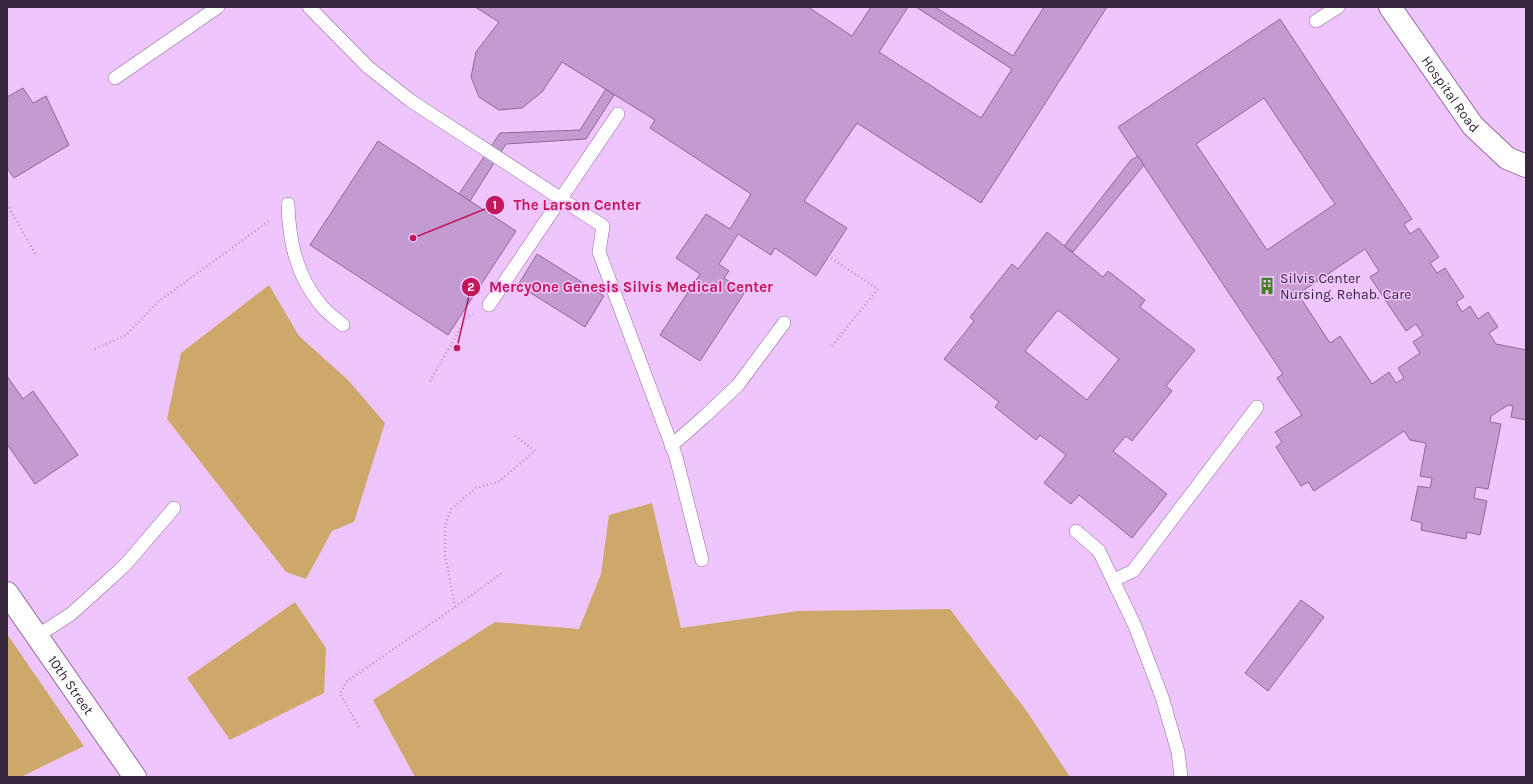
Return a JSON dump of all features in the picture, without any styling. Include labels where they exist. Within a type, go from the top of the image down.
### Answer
[{"type":"street","name":"Hospital Road","points":[[1390,7],[1473,126],[1508,158],[1526,166]]},
{"type":"street","name":"10th Street","points":[[7,593],[135,777]]},
{"type":"lane","points":[[115,78],[218,7]]},
{"type":"lane","points":[[309,7],[368,67],[411,101],[602,226],[599,252],[676,457],[702,560]]},
{"type":"lane","points":[[1316,21],[1338,7]]},
{"type":"lane","points":[[489,305],[618,114]]},
{"type":"lane","points":[[288,210],[289,228],[295,258],[307,284],[320,305],[342,325]]},
{"type":"lane","points":[[671,446],[738,385],[784,323]]},
{"type":"lane","points":[[1114,580],[1133,572],[1257,407]]},
{"type":"lane","points":[[37,636],[71,614],[116,574],[174,508]]},
{"type":"lane","points":[[1076,530],[1099,551],[1135,626],[1162,697],[1178,752],[1181,777]]},
{"type":"path","points":[[7,204],[36,255]]},
{"type":"path","points":[[95,349],[126,336],[160,301],[275,217],[288,210]]},
{"type":"path","points":[[828,256],[878,289],[831,347]]},
{"type":"path","points":[[430,381],[468,318]]},
{"type":"path","points":[[455,607],[445,555],[445,526],[451,509],[476,488],[498,482],[535,452],[513,434]]},
{"type":"path","points":[[360,726],[340,694],[346,682],[455,607],[502,572]]},
{"type":"shaded area","points":[[269,285],[299,336],[348,380],[385,423],[354,522],[332,531],[306,579],[286,572],[167,419],[181,353]]},
{"type":"shaded area","points":[[652,503],[681,628],[798,611],[950,609],[1028,713],[1070,777],[415,777],[373,700],[495,622],[579,629],[601,574],[609,515]]},
{"type":"shaded area","points":[[295,602],[326,648],[324,693],[230,740],[187,678]]},
{"type":"shaded area","points":[[7,634],[84,746],[21,777],[7,777]]},
{"type":"building","points":[[475,7],[808,7],[852,36],[871,7],[908,7],[879,52],[981,118],[1012,69],[916,7],[935,7],[1013,56],[1044,7],[1107,7],[981,203],[857,123],[804,201],[847,228],[816,276],[775,248],[771,255],[738,234],[719,264],[729,271],[724,278],[745,292],[700,361],[660,335],[700,274],[676,258],[706,214],[730,229],[751,194],[650,128],[655,120],[562,62],[542,92],[522,108],[499,110],[479,97],[471,77],[476,52],[499,22]]},
{"type":"building","name":"Silvis Center Nursing. Rehab. Care","points":[[1280,19],[1412,219],[1404,224],[1410,234],[1419,228],[1439,257],[1430,263],[1437,273],[1445,268],[1464,297],[1456,302],[1462,312],[1470,306],[1478,319],[1488,312],[1498,327],[1489,333],[1496,344],[1526,350],[1526,420],[1511,417],[1513,406],[1508,405],[1491,416],[1490,422],[1501,424],[1488,489],[1476,487],[1474,498],[1487,501],[1480,535],[1467,532],[1466,539],[1421,530],[1422,523],[1411,520],[1418,486],[1430,488],[1432,478],[1420,476],[1426,443],[1410,440],[1404,431],[1314,491],[1308,482],[1301,486],[1276,447],[1282,442],[1275,432],[1302,415],[1277,378],[1283,374],[1118,127]],"holes":[[[1264,98],[1335,204],[1267,250],[1196,144]],[[1365,249],[1379,271],[1370,277],[1406,331],[1416,324],[1423,335],[1413,342],[1420,353],[1398,368],[1404,378],[1396,383],[1389,372],[1372,384],[1340,336],[1330,343],[1298,294]]]},
{"type":"building","points":[[23,88],[33,103],[46,96],[69,145],[14,178],[7,168],[7,97]]},
{"type":"building","points":[[606,89],[614,95],[586,139],[506,144],[470,201],[459,194],[500,133],[580,130]]},
{"type":"building","points":[[378,141],[516,231],[448,335],[310,245]]},
{"type":"building","points":[[1138,156],[1144,165],[1073,252],[1064,246],[1131,160]]},
{"type":"building","points":[[1047,232],[1103,277],[1108,271],[1145,300],[1140,307],[1195,350],[1166,386],[1172,391],[1132,441],[1126,436],[1113,451],[1167,494],[1132,538],[1079,495],[1071,504],[1044,483],[1066,455],[1040,435],[1036,440],[995,407],[999,402],[944,359],[974,321],[970,317],[1012,264],[1018,269]],"holes":[[[1058,310],[1119,359],[1087,400],[1025,351]]]},
{"type":"building","points":[[537,254],[604,296],[585,327],[518,285]]},
{"type":"building","points":[[7,376],[23,399],[33,391],[78,455],[35,484],[7,444]]},
{"type":"building","points":[[1301,600],[1324,617],[1268,691],[1245,673]]},
{"type":"place","name":"The Larson Center","points":[[413,238]]},
{"type":"place","name":"Silvis Center Nursing. Rehab. Care","points":[[1267,286]]},
{"type":"place","name":"MercyOne Genesis Silvis Medical Center","points":[[457,348]]}]
